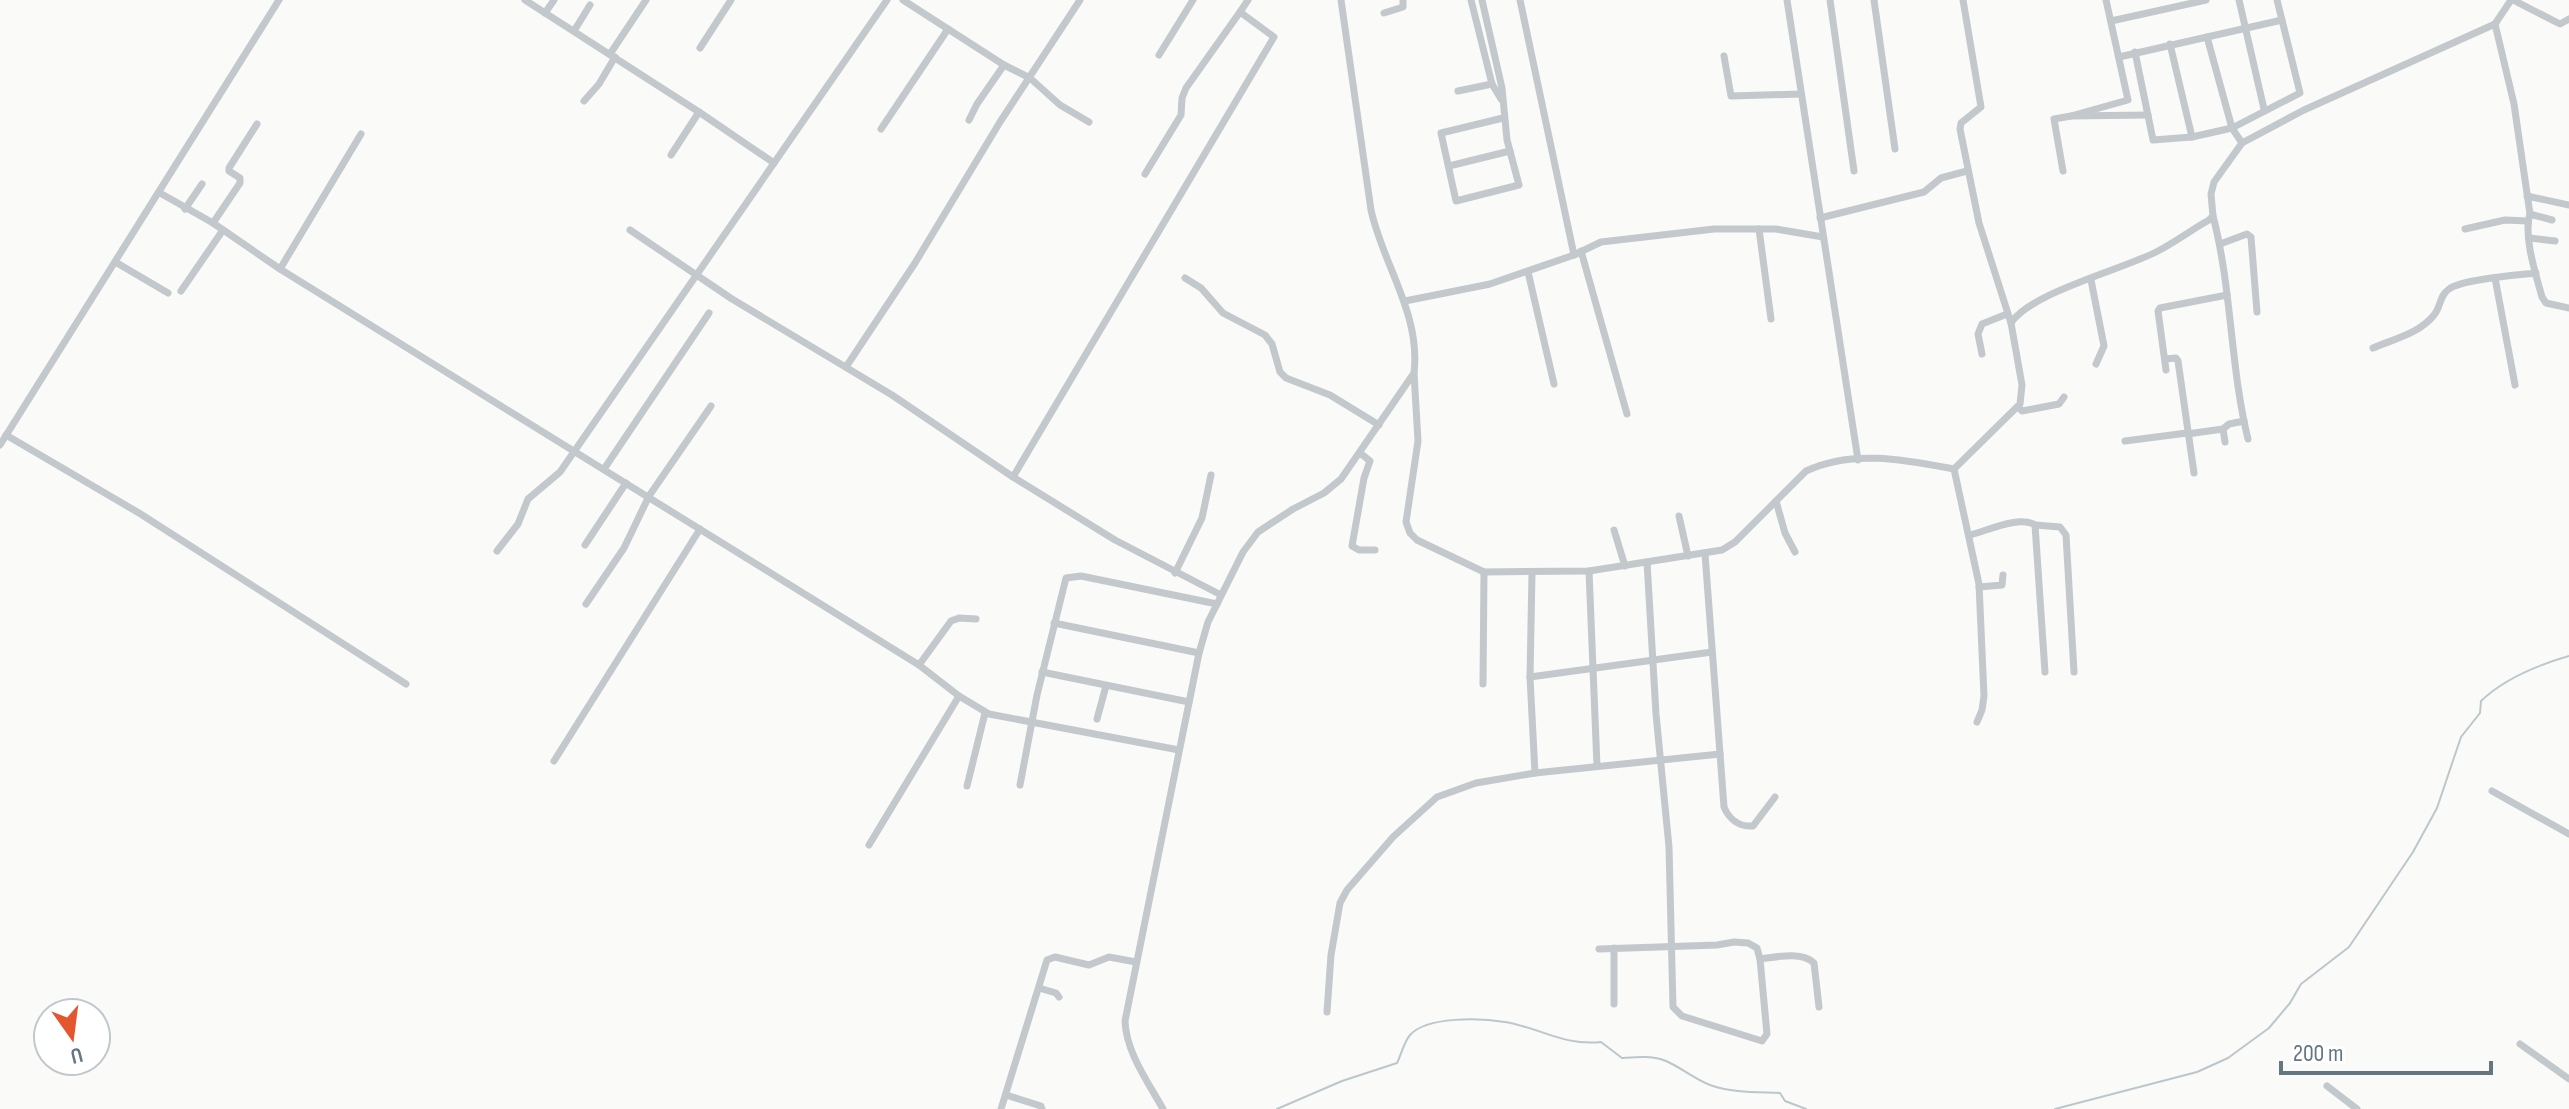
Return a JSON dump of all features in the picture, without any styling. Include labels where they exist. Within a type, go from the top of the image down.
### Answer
[{"type":"street","points":[[0,445],[117,263],[279,0]]},
{"type":"street","points":[[525,0],[774,163]]},
{"type":"street","points":[[545,13],[554,0]]},
{"type":"street","points":[[584,101],[599,84],[646,0]]},
{"type":"street","points":[[700,48],[731,0]]},
{"type":"street","points":[[497,551],[518,524],[528,499],[560,472],[887,0]]},
{"type":"street","points":[[903,0],[1004,65],[1030,78],[1060,105],[1089,122]]},
{"type":"street","points":[[846,367],[1080,0]]},
{"type":"street","points":[[1159,55],[1193,0]]},
{"type":"street","points":[[1145,174],[1181,115],[1186,88],[1248,0]]},
{"type":"street","points":[[1341,0],[1371,210],[1378,237],[1405,301],[1415,360],[1418,441],[1407,527],[1417,540],[1484,572],[1589,571],[1705,554],[1730,546],[1806,471],[1829,462],[1900,459],[1954,469]]},
{"type":"street","points":[[1384,13],[1403,7],[1403,0]]},
{"type":"street","points":[[1471,0],[1492,84],[1501,99]]},
{"type":"street","points":[[1482,0],[1502,88],[1503,118],[1519,185],[1456,201],[1441,133],[1503,118]]},
{"type":"street","points":[[1520,0],[1578,253],[1627,414]]},
{"type":"street","points":[[1787,0],[1858,460]]},
{"type":"street","points":[[1830,0],[1854,171]]},
{"type":"street","points":[[1874,0],[1895,149]]},
{"type":"street","points":[[1954,469],[2019,408],[2022,385],[2011,323],[1979,223],[1967,171],[1961,123],[1978,111],[1981,100],[1963,0]]},
{"type":"street","points":[[2063,171],[2054,119],[2128,100],[2106,0]]},
{"type":"street","points":[[2111,21],[2206,0]]},
{"type":"street","points":[[2239,0],[2264,109]]},
{"type":"street","points":[[2135,52],[2153,140],[2192,137],[2232,128],[2300,93],[2277,0]]},
{"type":"street","points":[[2248,439],[2211,194],[2214,182],[2242,143],[2304,110],[2495,24],[2512,0],[2560,24],[2569,19]]},
{"type":"street","points":[[574,31],[590,5]]},
{"type":"street","points":[[1013,477],[1274,37],[1240,12]]},
{"type":"street","points":[[2119,57],[2282,20]]},
{"type":"street","points":[[2495,24],[2514,104],[2530,238],[2543,301],[2569,308]]},
{"type":"street","points":[[881,129],[948,29]]},
{"type":"street","points":[[2207,37],[2232,128],[2242,143]]},
{"type":"street","points":[[2170,44],[2192,137]]},
{"type":"street","points":[[1724,56],[1731,96],[1801,94]]},
{"type":"street","points":[[969,120],[1004,65]]},
{"type":"street","points":[[1458,91],[1492,84]]},
{"type":"street","points":[[671,155],[699,112]]},
{"type":"street","points":[[2071,116],[2148,115]]},
{"type":"street","points":[[213,223],[240,183],[240,178],[229,168],[257,124]]},
{"type":"street","points":[[280,269],[361,134]]},
{"type":"street","points":[[1449,166],[1510,151]]},
{"type":"street","points":[[1820,218],[1924,192],[1941,178],[1967,171]]},
{"type":"street","points":[[185,209],[202,184]]},
{"type":"street","points":[[160,193],[213,223],[280,269],[919,665],[985,713],[1179,750]]},
{"type":"street","points":[[2527,196],[2569,205]]},
{"type":"street","points":[[2011,323],[2036,301],[2155,253],[2213,216]]},
{"type":"street","points":[[2465,229],[2505,220],[2552,220]]},
{"type":"street","points":[[1405,301],[1490,284],[1601,242],[1714,229],[1776,229],[1823,237]]},
{"type":"street","points":[[1759,229],[1771,319]]},
{"type":"street","points":[[181,291],[223,230]]},
{"type":"street","points":[[630,230],[743,307],[846,367],[1115,540],[1221,595]]},
{"type":"street","points":[[2220,244],[2247,234],[2251,237],[2257,312]]},
{"type":"street","points":[[2530,238],[2555,241]]},
{"type":"street","points":[[117,263],[168,293]]},
{"type":"street","points":[[1528,272],[1554,384]]},
{"type":"street","points":[[2373,348],[2411,333],[2430,320],[2439,309],[2439,300],[2450,287],[2536,273]]},
{"type":"street","points":[[1185,278],[1201,288],[1223,313],[1268,338],[1280,372],[1286,378],[1330,395],[1379,425]]},
{"type":"street","points":[[2495,278],[2515,385]]},
{"type":"street","points":[[2091,280],[2104,346],[2096,364]]},
{"type":"street","points":[[2166,370],[2160,308],[2227,295]]},
{"type":"street","points":[[604,469],[709,313]]},
{"type":"street","points":[[1982,354],[1978,334],[1982,324],[2007,314]]},
{"type":"street","points":[[2165,359],[2176,358],[2178,361],[2194,473]]},
{"type":"street","points":[[1163,1109],[1132,1052],[1125,1029],[1199,653],[1221,595],[1243,552],[1258,532],[1333,487],[1414,373]]},
{"type":"street","points":[[2019,408],[2022,411],[2059,404],[2064,397]]},
{"type":"street","points":[[586,604],[624,548],[649,496],[711,406]]},
{"type":"street","points":[[2125,441],[2223,429],[2229,424],[2244,421]]},
{"type":"street","points":[[2223,429],[2225,442]]},
{"type":"street","points":[[6,435],[151,521],[406,684]]},
{"type":"street","points":[[1360,453],[1370,461],[1352,546],[1359,550],[1375,550]]},
{"type":"street","points":[[1954,469],[1979,587],[1984,696],[1977,722]]},
{"type":"street","points":[[1175,573],[1202,518],[1211,475]]},
{"type":"street","points":[[585,545],[626,483]]},
{"type":"street","points":[[1776,501],[1785,533],[1795,552]]},
{"type":"street","points":[[1679,516],[1688,556]]},
{"type":"street","points":[[1970,535],[2028,522],[2060,527],[2066,535],[2074,672]]},
{"type":"street","points":[[2035,525],[2045,672]]},
{"type":"street","points":[[554,761],[700,529]]},
{"type":"street","points":[[1614,530],[1625,566]]},
{"type":"street","points":[[1705,554],[1724,807],[1736,822],[1746,826],[1756,824],[1775,797]]},
{"type":"street","points":[[1599,949],[1671,947],[1741,942],[1757,948],[1767,1034],[1762,1041],[1678,1014],[1673,1002],[1671,947],[1669,847],[1647,562]]},
{"type":"street","points":[[1589,571],[1597,766]]},
{"type":"street","points":[[1483,684],[1484,572]]},
{"type":"street","points":[[1532,573],[1530,677],[1535,773]]},
{"type":"street","points":[[1979,587],[2002,585],[2003,575]]},
{"type":"street","points":[[1020,785],[1031,721],[1063,583],[1071,576],[1217,604]]},
{"type":"street","points":[[919,665],[951,621],[976,619]]},
{"type":"street","points":[[1054,623],[1199,653]]},
{"type":"street","points":[[1530,677],[1712,652]]},
{"type":"street","points":[[1042,672],[1189,702]]},
{"type":"street","points":[[1097,719],[1106,686]]},
{"type":"street","points":[[869,845],[959,696]]},
{"type":"street","points":[[967,786],[985,713]]},
{"type":"street","points":[[1327,1012],[1331,955],[1340,903],[1364,870],[1413,817],[1437,797],[1476,783],[1535,773],[1720,754]]},
{"type":"street","points":[[2492,791],[2569,834]]},
{"type":"street","points":[[1614,948],[1614,1004]]},
{"type":"street","points":[[1760,959],[1791,956],[1811,959],[1819,1007]]},
{"type":"street","points":[[1001,1109],[1047,960],[1050,957],[1089,965],[1109,957],[1136,962]]},
{"type":"street","points":[[1039,988],[1056,993],[1059,997]]},
{"type":"street","points":[[2520,1044],[2569,1079]]},
{"type":"street","points":[[2327,1086],[2357,1109]]},
{"type":"street","points":[[1006,1095],[1041,1106],[1042,1109]]},
{"type":"waterway","points":[[2055,1109],[2197,1072],[2228,1058],[2269,1028],[2301,984],[2349,947],[2413,852],[2437,808],[2461,737],[2480,713],[2481,701],[2522,674],[2569,656]]},
{"type":"waterway","points":[[1277,1109],[1342,1081],[1397,1063],[1408,1038],[1418,1029],[1441,1021],[1469,1019],[1505,1022],[1563,1039],[1601,1042],[1622,1058],[1661,1059],[1718,1088],[1780,1093],[1785,1101],[1806,1109]]}]
